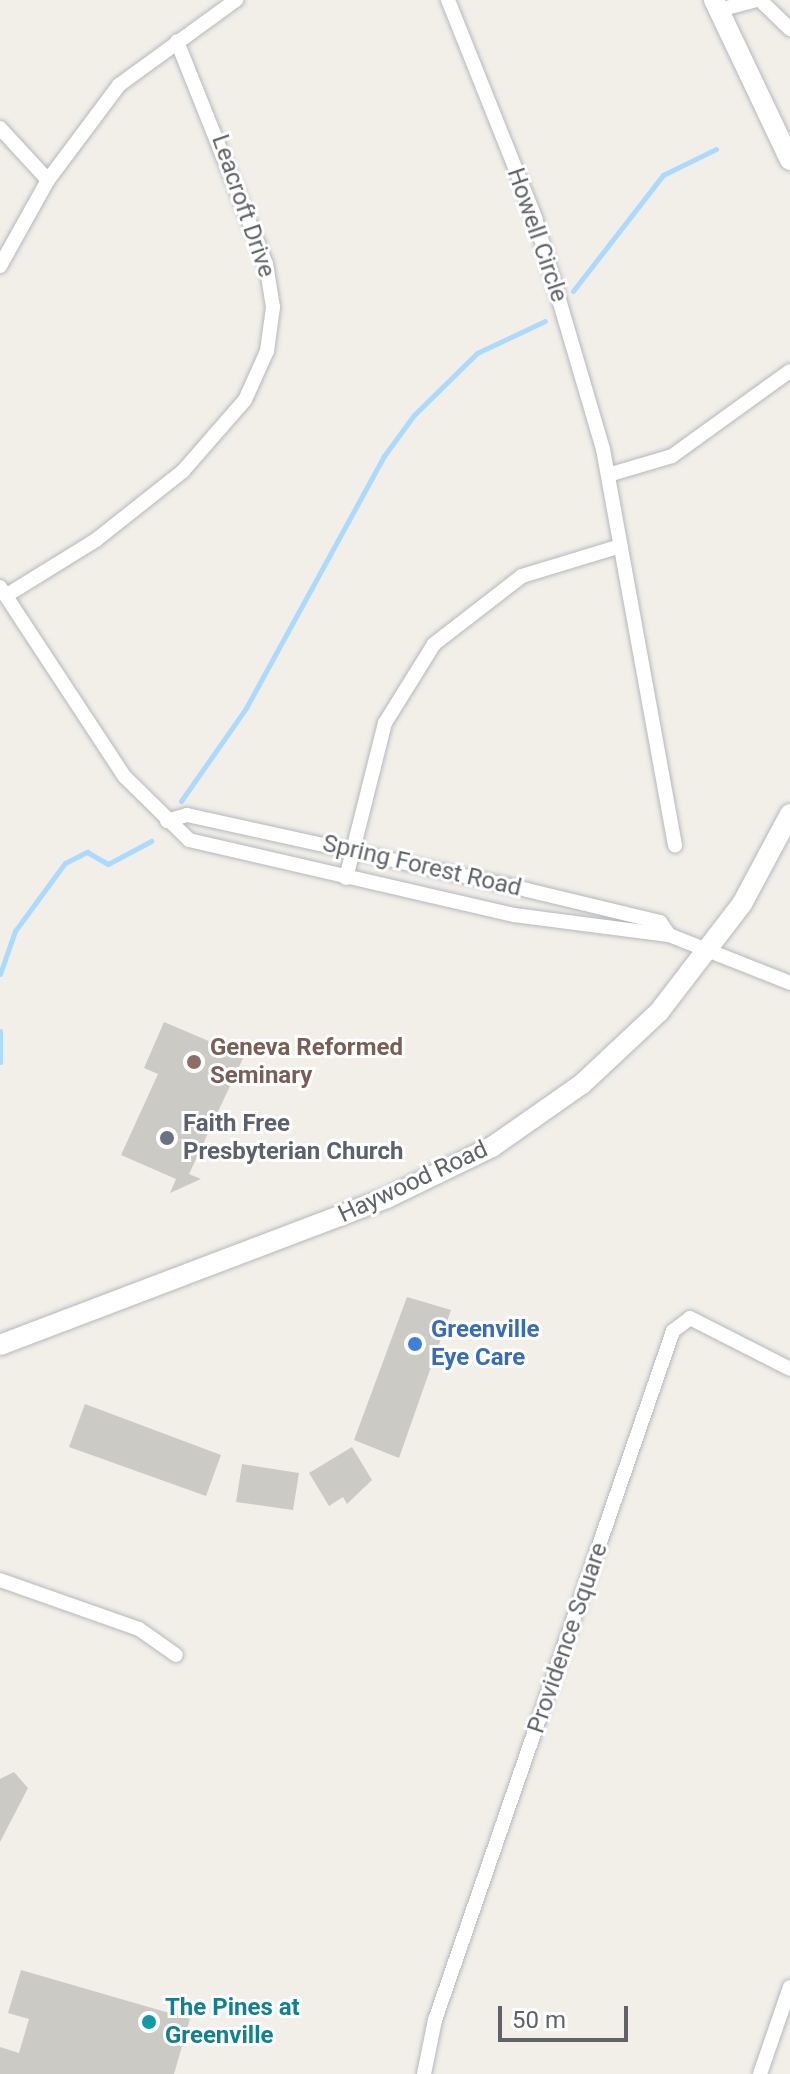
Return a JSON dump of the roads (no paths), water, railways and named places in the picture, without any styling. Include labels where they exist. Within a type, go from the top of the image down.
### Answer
[{"type":"main road","points":[[716,5],[790,160]]},
{"type":"main road","name":"Haywood Road","points":[[0,1345],[387,1198],[492,1147],[626,1044],[742,904],[790,814]]},
{"type":"street","points":[[0,266],[48,180],[119,85],[236,0]]},
{"type":"street","name":"Howell Circle","points":[[448,0],[535,218],[608,475],[675,846]]},
{"type":"street","points":[[716,5],[758,0],[790,29]]},
{"type":"street","name":"Leacroft Drive","points":[[3,591],[96,540],[183,471],[245,400],[267,351],[273,307],[266,264],[177,41]]},
{"type":"street","points":[[0,128],[48,180]]},
{"type":"street","points":[[608,475],[688,447],[790,371]]},
{"type":"street","points":[[346,878],[385,723],[434,644],[522,576],[621,546]]},
{"type":"street","name":"Spring Forest Road","points":[[3,591],[125,777],[167,821],[213,848],[590,930],[669,935],[706,951]]},
{"type":"street","name":"Spring Forest Road","points":[[167,821],[187,815],[353,850],[660,922],[669,935]]},
{"type":"street","points":[[706,951],[790,983]]},
{"type":"street","name":"Providence Square","points":[[424,2074],[435,2020],[673,1331],[690,1318],[790,1369]]},
{"type":"street","points":[[0,1580],[139,1629],[176,1655]]},
{"type":"street","points":[[760,2074],[790,1987]]},
{"type":"waterway","points":[[573,291],[663,175],[716,149]]},
{"type":"waterway","points":[[181,801],[246,708],[384,456],[414,415],[477,353],[545,321]]},
{"type":"waterway","points":[[0,974],[15,931],[65,863],[87,852],[108,864],[151,841]]},
{"type":"waterway","points":[[0,1031],[0,1062]]},
{"type":"place","name":"Geneva Reformed Seminary","points":[[194,1062]]},
{"type":"place","name":"Faith Free Presbyterian Church","points":[[167,1138]]},
{"type":"place","name":"Greenville Eye Care","points":[[415,1344]]},
{"type":"place","name":"The Pines at Greenville","points":[[149,2022]]}]
